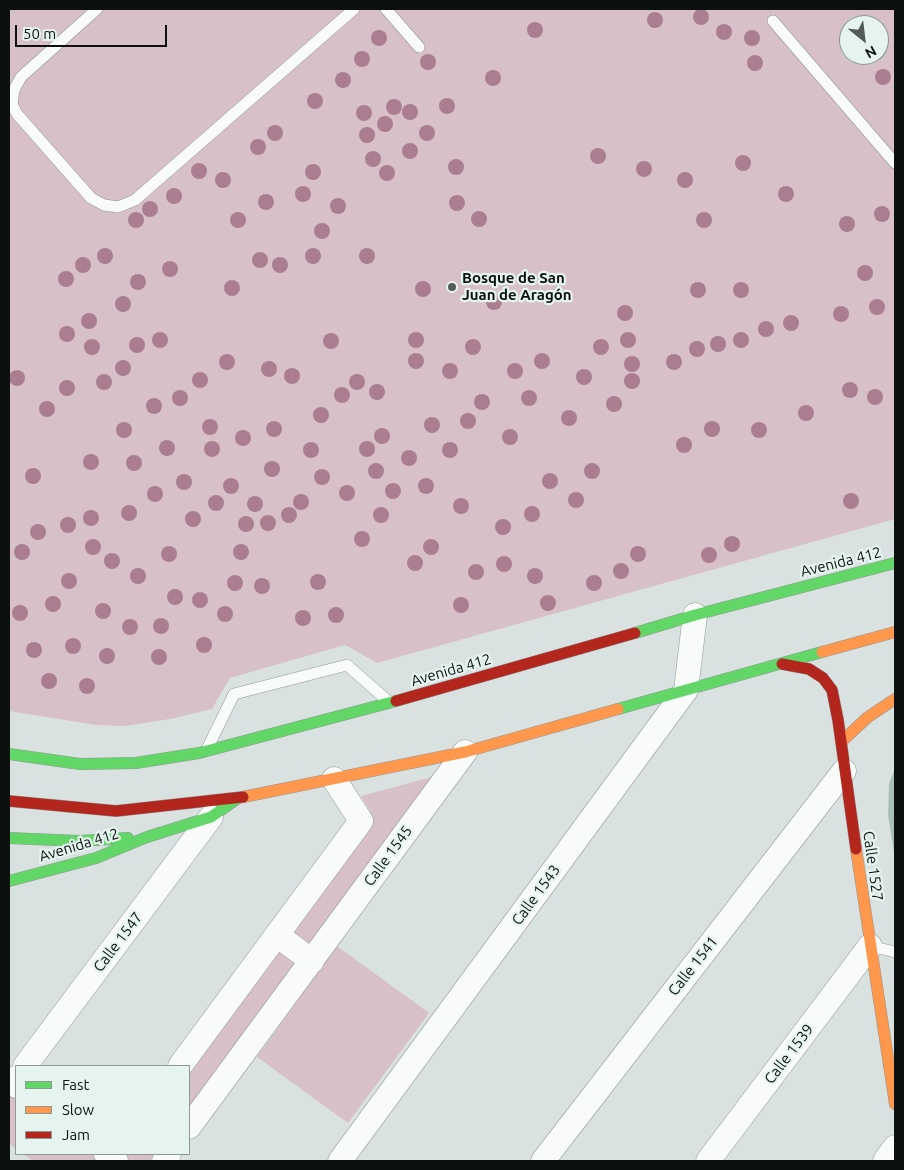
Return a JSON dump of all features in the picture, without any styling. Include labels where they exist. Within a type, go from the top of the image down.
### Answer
[{"type":"main road","name":"Avenida 412","points":[[9,754],[80,764],[136,763],[206,751],[390,703],[695,615],[895,563]]},
{"type":"main road","name":"Avenida 412","points":[[9,801],[116,811],[238,798],[465,752],[895,632]]},
{"type":"main road","name":"Calle 1527","points":[[782,664],[808,669],[823,678],[832,690],[895,1104]]},
{"type":"main road","points":[[841,742],[868,718],[895,699]]},
{"type":"main road","name":"Avenida 412","points":[[9,881],[96,858],[147,838],[211,817],[238,798]]},
{"type":"main road","points":[[9,838],[79,840],[147,838]]},
{"type":"street","name":"Calle 1543","points":[[340,1161],[686,690],[695,615]]},
{"type":"street","name":"Calle 1545","points":[[190,1126],[465,752]]},
{"type":"street","name":"Calle 1541","points":[[543,1161],[844,771]]},
{"type":"street","points":[[181,1065],[361,821],[334,779]]},
{"type":"street","name":"Calle 1547","points":[[27,1065],[211,817]]},
{"type":"street","points":[[277,936],[312,960]]},
{"type":"street","name":"Calle 1539","points":[[708,1161],[870,946]]},
{"type":"street","points":[[885,1161],[895,1147]]},
{"type":"lane","points":[[98,9],[21,77],[14,90],[12,104],[17,114],[92,198],[104,205],[118,207],[135,200],[354,9]]},
{"type":"lane","points":[[386,9],[419,47]]},
{"type":"lane","points":[[773,21],[895,163]]},
{"type":"lane","points":[[206,751],[234,694],[346,665],[390,703]]},
{"type":"lane","points":[[870,946],[895,952]]},
{"type":"shaded area","name":"Bosque de San Juan de Aragón","points":[[9,9],[895,9],[895,519],[377,663],[345,645],[230,678],[212,709],[170,719],[125,726],[96,725],[9,711]]},
{"type":"shaded area","points":[[443,774],[190,1120],[190,1069],[371,826],[370,811],[361,796]]},
{"type":"shaded area","points":[[337,946],[429,1013],[348,1123],[257,1057]]},
{"type":"shaded area","points":[[9,1080],[15,1084],[15,1148],[9,1143]]},
{"type":"shaded area","points":[[24,1155],[110,1155],[119,1161],[33,1161]]},
{"type":"shaded area","points":[[126,1155],[164,1155],[160,1161],[121,1161]]},
{"type":"building","points":[[895,768],[894,852],[888,815],[889,784]]},
{"type":"traffic: fast","points":[[635,633],[695,615],[895,563]]},
{"type":"traffic: fast","points":[[618,709],[822,652]]},
{"type":"traffic: fast","points":[[9,754],[80,764],[136,763],[199,753],[396,701]]},
{"type":"traffic: fast","points":[[9,881],[96,858],[147,837],[211,817],[238,798]]},
{"type":"traffic: fast","points":[[9,838],[79,841],[128,838]]},
{"type":"traffic: slow","points":[[822,652],[895,632]]},
{"type":"traffic: slow","points":[[841,742],[868,717],[895,699]]},
{"type":"traffic: slow","points":[[243,797],[465,752],[618,709]]},
{"type":"traffic: slow","points":[[856,849],[895,1104]]},
{"type":"traffic: jam","points":[[396,701],[635,633]]},
{"type":"traffic: jam","points":[[782,664],[809,669],[823,678],[832,690],[856,849]]},
{"type":"traffic: jam","points":[[9,801],[116,811],[243,797]]},
{"type":"place","name":"Bosque de San Juan de Aragón","points":[[452,287]]}]
